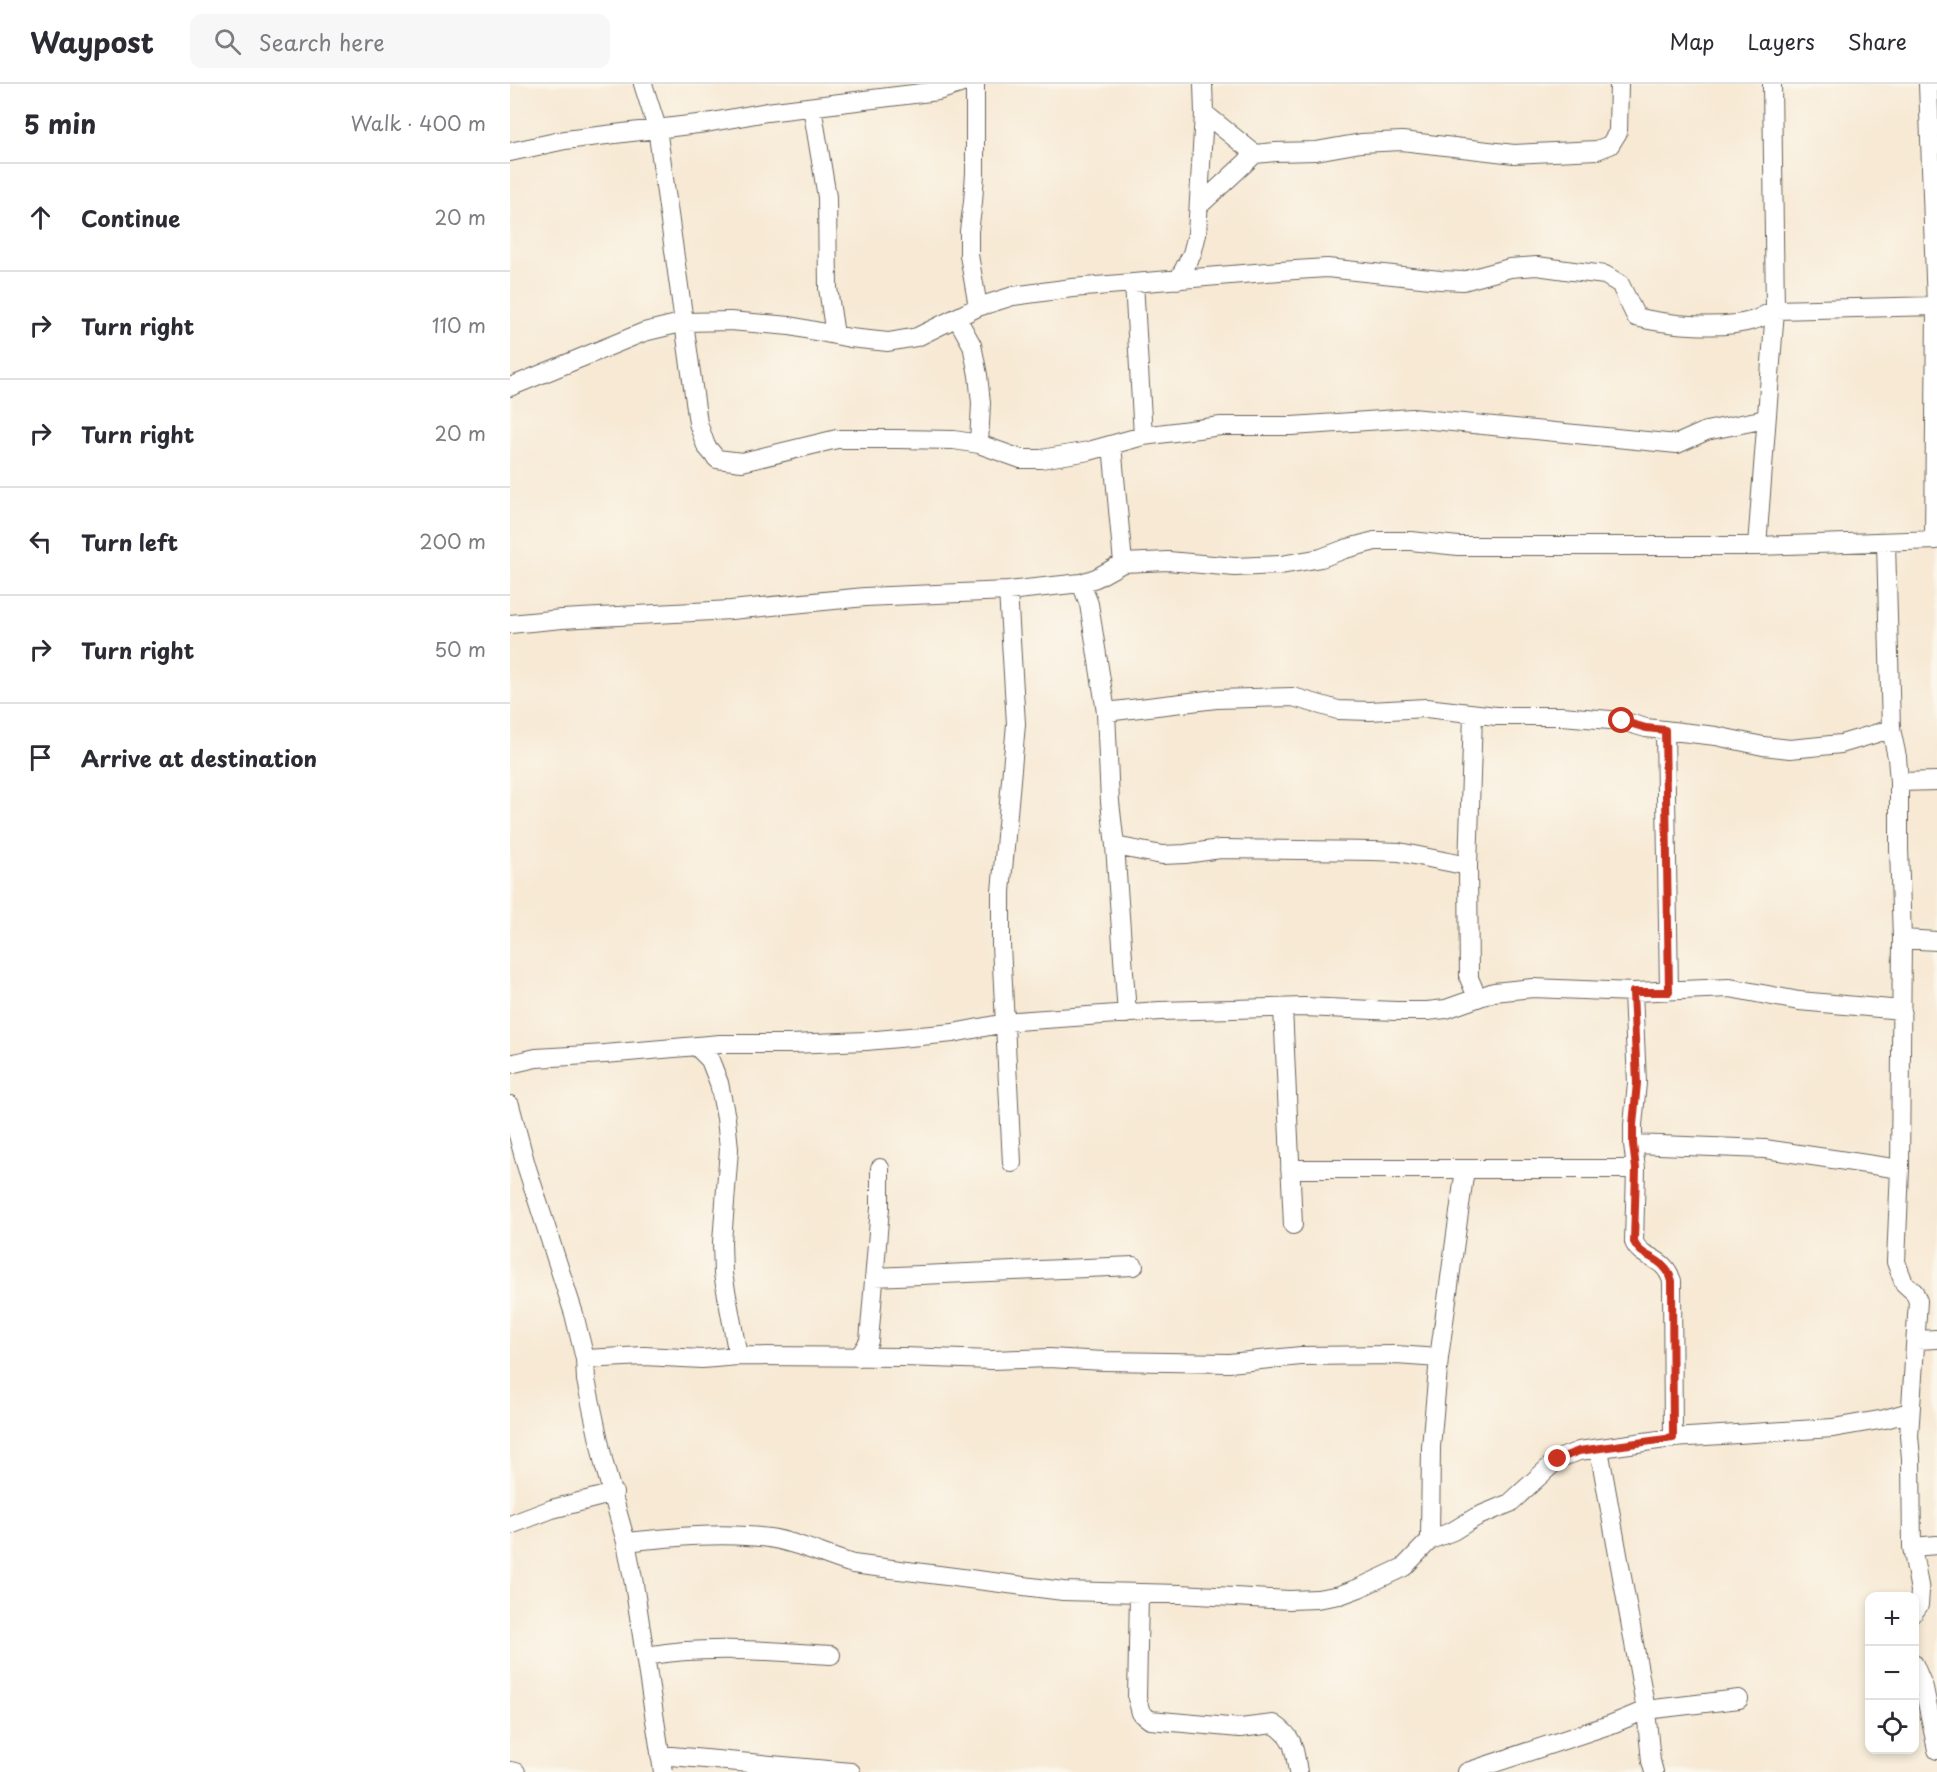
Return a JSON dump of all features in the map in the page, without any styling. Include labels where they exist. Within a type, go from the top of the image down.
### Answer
[{"type":"street","points":[[644,84],[657,128],[698,423],[706,446],[717,459],[742,462],[837,439],[954,440],[979,444],[1021,459],[1041,459],[1089,451],[1143,436],[1221,426],[1292,426],[1412,418],[1677,444],[1706,431],[1766,419]]},
{"type":"street","points":[[510,152],[566,140],[938,91],[960,84]]},
{"type":"street","points":[[975,84],[975,172],[969,255],[978,307]]},
{"type":"street","points":[[1200,205],[1255,154],[1316,151],[1361,143],[1402,141],[1515,154],[1597,150],[1610,146],[1618,132],[1619,84]]},
{"type":"street","points":[[1757,546],[1775,310],[1772,84]]},
{"type":"street","points":[[510,624],[731,610],[864,597],[1008,591],[1080,583],[1096,578],[1123,563],[1168,561],[1234,567],[1281,566],[1321,558],[1375,541],[1411,541],[1458,546],[1757,546],[1936,540],[1936,306],[1928,84]]},
{"type":"street","points":[[1178,280],[1195,244],[1200,205],[1204,113],[1197,85]]},
{"type":"street","points":[[812,107],[827,196],[828,288],[835,335]]},
{"type":"street","points":[[1204,113],[1255,154]]},
{"type":"street","points":[[510,387],[644,332],[685,322],[730,321],[790,326],[888,342],[917,337],[978,307],[1013,296],[1072,288],[1327,268],[1463,281],[1510,268],[1537,266],[1605,275],[1620,284],[1636,317],[1652,321],[1727,325],[1755,320],[1775,310],[1936,306]]},
{"type":"street","points":[[1134,283],[1143,436]]},
{"type":"street","points":[[957,318],[972,345],[978,375],[981,403],[979,444]]},
{"type":"street","points":[[1112,445],[1123,563]]},
{"type":"street","points":[[1886,543],[1891,729],[1899,782],[1902,939],[1900,1170],[1896,1262],[1904,1283],[1914,1292],[1918,1301],[1909,1436],[1912,1547],[1920,1591],[1919,1605]]},
{"type":"street","points":[[1080,583],[1089,604],[1106,712],[1110,802],[1116,846],[1127,1014]]},
{"type":"street","points":[[1008,591],[1016,724],[1001,892],[1001,945],[1012,1163]]},
{"type":"street","points":[[1106,712],[1216,699],[1293,697],[1338,710],[1426,708],[1473,715],[1597,718],[1622,721],[1646,728],[1716,736],[1763,747],[1790,749],[1842,744],[1891,729]]},
{"type":"street","points":[[1473,715],[1468,866],[1469,978],[1477,997]]},
{"type":"street","points":[[1665,730],[1669,992]]},
{"type":"street","points":[[1899,782],[1937,781]]},
{"type":"street","points":[[1116,846],[1162,855],[1220,849],[1400,852],[1468,866]]},
{"type":"street","points":[[1902,939],[1937,941]]},
{"type":"street","points":[[510,1064],[536,1058],[720,1044],[866,1041],[953,1033],[1006,1023],[1192,1009],[1317,1007],[1427,1011],[1446,1009],[1494,993],[1533,988],[1669,992],[1730,988],[1799,1001],[1902,1010]]},
{"type":"street","points":[[1633,992],[1637,1083],[1633,1125],[1636,1169],[1634,1242],[1637,1249],[1660,1262],[1670,1272],[1672,1281],[1673,1438]]},
{"type":"street","points":[[1283,1008],[1293,1225]]},
{"type":"street","points":[[697,1047],[710,1060],[719,1083],[726,1118],[729,1149],[722,1242],[723,1274],[738,1356]]},
{"type":"street","points":[[511,1110],[526,1165],[574,1314],[585,1359],[586,1380],[604,1464],[626,1542],[661,1763],[851,1772]]},
{"type":"street","points":[[1633,1144],[1766,1149],[1900,1170]]},
{"type":"street","points":[[859,1357],[869,1341],[880,1208],[880,1168]]},
{"type":"street","points":[[1290,1169],[1636,1169]]},
{"type":"street","points":[[1430,1540],[1431,1447],[1439,1358],[1465,1169]]},
{"type":"street","points":[[874,1277],[1134,1266]]},
{"type":"street","points":[[1916,1340],[1937,1340]]},
{"type":"street","points":[[585,1359],[644,1356],[702,1359],[738,1356],[992,1360],[1048,1358],[1229,1363],[1311,1355],[1396,1355],[1439,1358]]},
{"type":"street","points":[[626,1542],[726,1535],[771,1538],[803,1546],[828,1557],[854,1564],[1063,1592],[1317,1599],[1340,1595],[1404,1567],[1430,1540],[1510,1503],[1558,1459],[1579,1451],[1673,1438],[1833,1428],[1910,1412]]},
{"type":"street","points":[[1599,1449],[1646,1710],[1654,1772]]},
{"type":"street","points":[[510,1525],[552,1509],[614,1493]]},
{"type":"street","points":[[1912,1547],[1937,1545]]},
{"type":"street","points":[[1139,1595],[1137,1698],[1142,1713],[1150,1720],[1240,1728],[1274,1724],[1285,1732],[1293,1744],[1298,1772]]},
{"type":"street","points":[[645,1656],[676,1650],[732,1649],[831,1655]]},
{"type":"street","points":[[1919,1676],[1924,1688],[1937,1750]]},
{"type":"street","points":[[1467,1772],[1612,1724],[1646,1710],[1738,1699]]},
{"type":"street","points":[[510,1771],[516,1772]]},
{"type":"route","points":[[1558,1459],[1579,1451],[1673,1438],[1674,1292],[1672,1281],[1670,1272],[1660,1262],[1637,1249],[1634,1242],[1636,1169],[1633,1125],[1637,1083],[1637,1044],[1633,992],[1669,992],[1665,730],[1646,728],[1622,721]]}]
